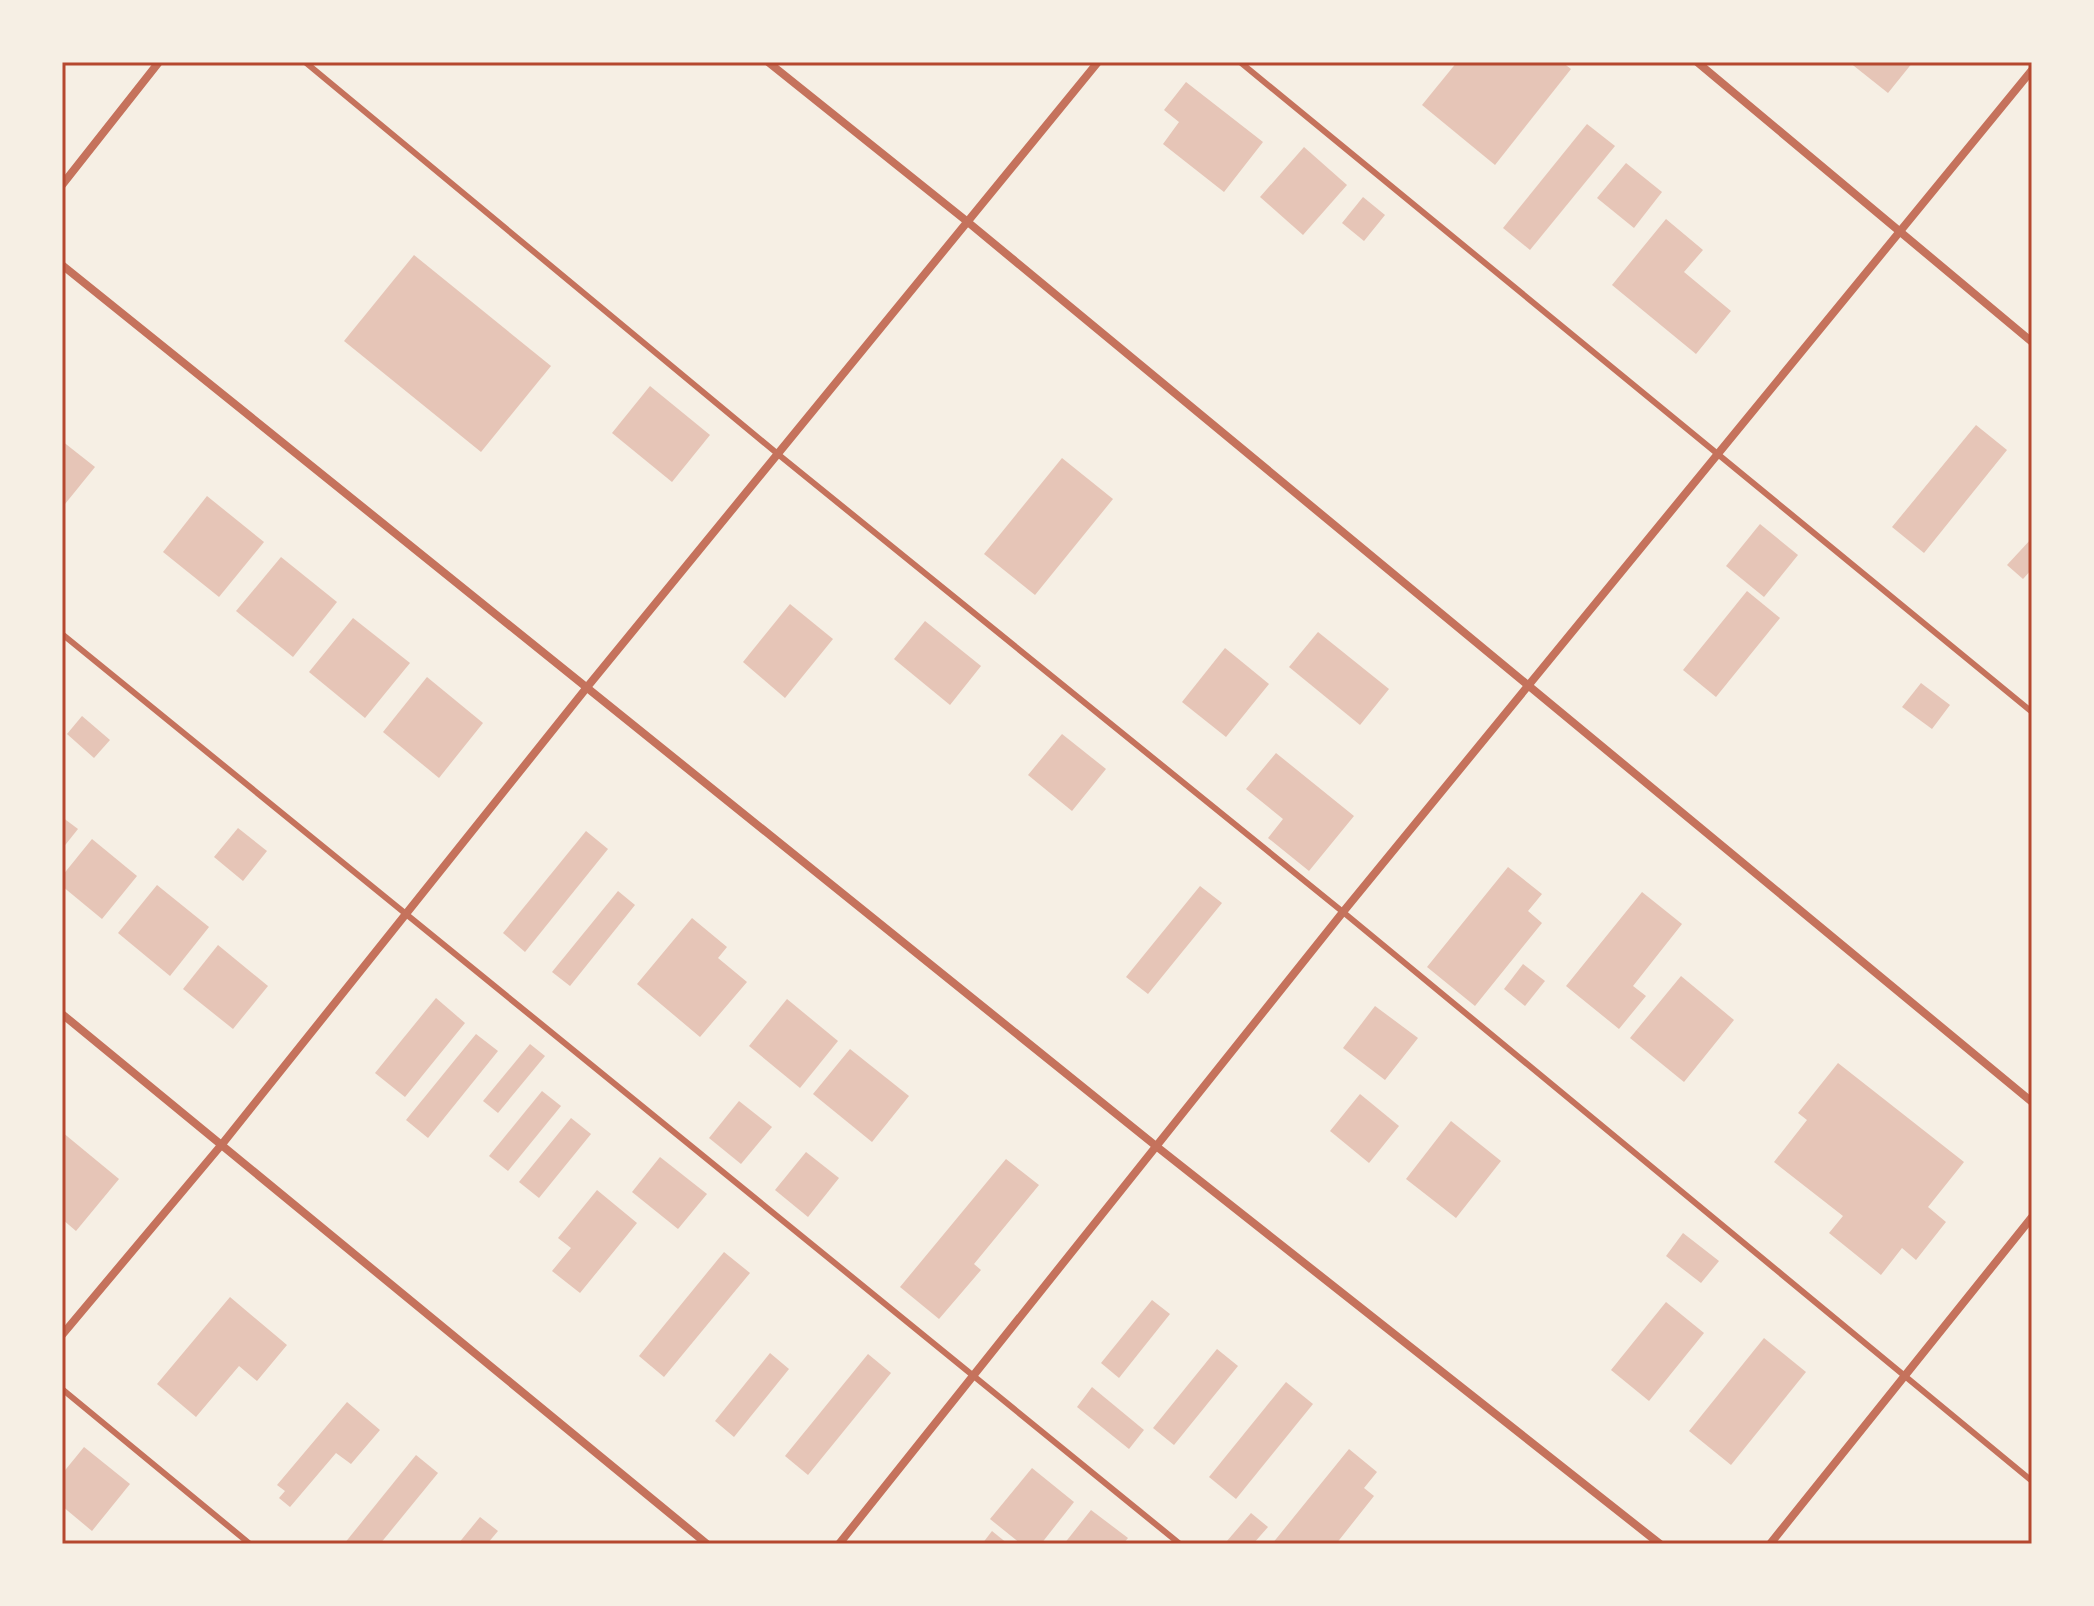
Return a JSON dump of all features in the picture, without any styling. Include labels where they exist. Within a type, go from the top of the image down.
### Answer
[{"type":"street","points":[[62,185],[159,62]]},
{"type":"street","points":[[768,62],[969,223],[2032,1102]]},
{"type":"street","points":[[62,1335],[223,1143],[588,686],[1098,62]]},
{"type":"street","points":[[1697,62],[2032,342]]},
{"type":"street","points":[[839,1544],[1343,912],[2032,70]]},
{"type":"street","points":[[62,265],[1156,1146],[1660,1544]]},
{"type":"street","points":[[62,1014],[223,1143],[707,1544]]},
{"type":"street","points":[[1770,1544],[2032,1217]]},
{"type":"lane","points":[[305,62],[779,455],[1343,912],[2032,1481]]},
{"type":"lane","points":[[1240,62],[2032,712]]},
{"type":"lane","points":[[62,634],[1180,1544]]},
{"type":"lane","points":[[62,1389],[250,1544]]},
{"type":"building","points":[[1457,62],[1562,62],[1571,69],[1495,165],[1422,105]]},
{"type":"building","points":[[1849,62],[1913,62],[1888,93]]},
{"type":"building","points":[[1186,82],[1263,142],[1224,192],[1163,144],[1179,122],[1164,110]]},
{"type":"building","points":[[1587,124],[1615,146],[1530,250],[1503,228]]},
{"type":"building","points":[[1304,147],[1347,185],[1303,235],[1260,197]]},
{"type":"building","points":[[1626,163],[1662,192],[1634,228],[1597,198]]},
{"type":"building","points":[[1363,197],[1385,215],[1364,241],[1342,223]]},
{"type":"building","points":[[1666,219],[1703,250],[1684,272],[1731,311],[1696,354],[1612,285]]},
{"type":"building","points":[[414,255],[551,366],[481,452],[344,341]]},
{"type":"building","points":[[650,386],[710,435],[672,482],[612,433]]},
{"type":"building","points":[[1976,425],[2007,450],[1924,553],[1892,527]]},
{"type":"building","points":[[62,441],[95,467],[65,504],[62,502]]},
{"type":"building","points":[[1062,458],[1113,499],[1035,595],[984,554]]},
{"type":"building","points":[[207,496],[264,542],[219,597],[163,552]]},
{"type":"building","points":[[1760,524],[1798,555],[1764,597],[1726,566]]},
{"type":"building","points":[[2032,538],[2032,569],[2023,579],[2007,565]]},
{"type":"building","points":[[281,557],[337,602],[293,657],[236,611]]},
{"type":"building","points":[[1747,591],[1780,618],[1716,697],[1683,670]]},
{"type":"building","points":[[790,604],[833,639],[785,698],[743,662]]},
{"type":"building","points":[[353,618],[410,663],[365,718],[309,672]]},
{"type":"building","points":[[925,621],[981,666],[950,705],[894,659]]},
{"type":"building","points":[[1318,632],[1389,689],[1360,725],[1289,667]]},
{"type":"building","points":[[1225,648],[1269,684],[1226,737],[1182,702]]},
{"type":"building","points":[[427,677],[483,723],[439,778],[383,732]]},
{"type":"building","points":[[1921,683],[1950,705],[1932,729],[1902,707]]},
{"type":"building","points":[[82,716],[110,740],[94,758],[67,734]]},
{"type":"building","points":[[1062,734],[1106,769],[1072,811],[1028,775]]},
{"type":"building","points":[[1276,753],[1354,816],[1309,871],[1268,838],[1283,819],[1246,789]]},
{"type":"building","points":[[62,817],[78,829],[62,849]]},
{"type":"building","points":[[238,828],[267,851],[243,881],[214,857]]},
{"type":"building","points":[[586,831],[608,849],[525,952],[503,933]]},
{"type":"building","points":[[92,839],[137,876],[102,919],[62,886],[62,876]]},
{"type":"building","points":[[1508,867],[1542,894],[1528,911],[1542,923],[1475,1006],[1427,967]]},
{"type":"building","points":[[157,885],[209,927],[170,976],[118,933]]},
{"type":"building","points":[[1200,886],[1222,903],[1148,994],[1126,977]]},
{"type":"building","points":[[618,891],[635,905],[570,986],[552,972]]},
{"type":"building","points":[[1642,892],[1682,924],[1633,986],[1646,996],[1619,1029],[1566,986]]},
{"type":"building","points":[[692,918],[727,947],[718,958],[747,982],[700,1037],[637,984]]},
{"type":"building","points":[[218,945],[268,986],[233,1029],[183,989]]},
{"type":"building","points":[[1523,964],[1545,981],[1525,1006],[1504,989]]},
{"type":"building","points":[[1681,976],[1734,1020],[1684,1082],[1630,1038]]},
{"type":"building","points":[[436,998],[465,1023],[405,1097],[375,1073]]},
{"type":"building","points":[[787,999],[838,1041],[800,1088],[749,1046]]},
{"type":"building","points":[[1375,1006],[1418,1038],[1385,1080],[1343,1048]]},
{"type":"building","points":[[476,1034],[498,1051],[428,1138],[406,1120]]},
{"type":"building","points":[[530,1044],[545,1056],[498,1113],[483,1101]]},
{"type":"building","points":[[850,1049],[909,1096],[872,1142],[813,1094]]},
{"type":"building","points":[[1838,1063],[1964,1162],[1928,1207],[1946,1222],[1916,1260],[1902,1248],[1881,1275],[1829,1233],[1843,1216],[1774,1162],[1807,1120],[1798,1113]]},
{"type":"building","points":[[542,1091],[561,1106],[508,1171],[489,1156]]},
{"type":"building","points":[[1360,1094],[1399,1126],[1369,1163],[1330,1131]]},
{"type":"building","points":[[739,1101],[772,1127],[741,1164],[709,1138]]},
{"type":"building","points":[[571,1118],[591,1134],[539,1198],[519,1182]]},
{"type":"building","points":[[1451,1121],[1501,1161],[1456,1218],[1406,1179]]},
{"type":"building","points":[[62,1132],[119,1179],[76,1231],[62,1219]]},
{"type":"building","points":[[806,1152],[839,1178],[808,1217],[775,1190]]},
{"type":"building","points":[[660,1157],[707,1194],[678,1229],[632,1192]]},
{"type":"building","points":[[1006,1159],[1039,1185],[974,1264],[981,1270],[939,1319],[900,1287]]},
{"type":"building","points":[[597,1190],[637,1223],[580,1293],[552,1271],[571,1248],[558,1238]]},
{"type":"building","points":[[1683,1233],[1719,1261],[1701,1283],[1666,1256]]},
{"type":"building","points":[[724,1252],[750,1273],[664,1377],[639,1356]]},
{"type":"building","points":[[230,1297],[287,1345],[257,1381],[239,1366],[196,1417],[157,1384]]},
{"type":"building","points":[[1152,1300],[1170,1314],[1119,1378],[1101,1363]]},
{"type":"building","points":[[1666,1302],[1704,1333],[1649,1401],[1611,1370]]},
{"type":"building","points":[[1764,1338],[1806,1372],[1731,1465],[1689,1431]]},
{"type":"building","points":[[1217,1349],[1238,1366],[1174,1445],[1153,1428]]},
{"type":"building","points":[[770,1353],[789,1369],[734,1437],[715,1421]]},
{"type":"building","points":[[868,1354],[891,1373],[808,1475],[785,1456]]},
{"type":"building","points":[[1286,1382],[1313,1404],[1236,1499],[1209,1477]]},
{"type":"building","points":[[1092,1387],[1144,1430],[1129,1449],[1077,1407]]},
{"type":"building","points":[[347,1402],[380,1430],[351,1464],[336,1453],[290,1507],[279,1498],[285,1491],[277,1485]]},
{"type":"building","points":[[84,1447],[130,1484],[92,1531],[62,1506],[62,1474]]},
{"type":"building","points":[[1349,1449],[1377,1472],[1364,1488],[1374,1496],[1336,1544],[1272,1544]]},
{"type":"building","points":[[416,1455],[438,1473],[380,1544],[344,1544]]},
{"type":"building","points":[[1032,1468],[1074,1502],[1041,1544],[1021,1544],[990,1519]]},
{"type":"building","points":[[1091,1510],[1128,1538],[1123,1544],[1064,1544]]},
{"type":"building","points":[[1251,1513],[1268,1527],[1253,1544],[1230,1544],[1227,1541]]},
{"type":"building","points":[[480,1517],[498,1531],[487,1544],[458,1544]]},
{"type":"building","points":[[992,1531],[1008,1544],[982,1544]]}]
